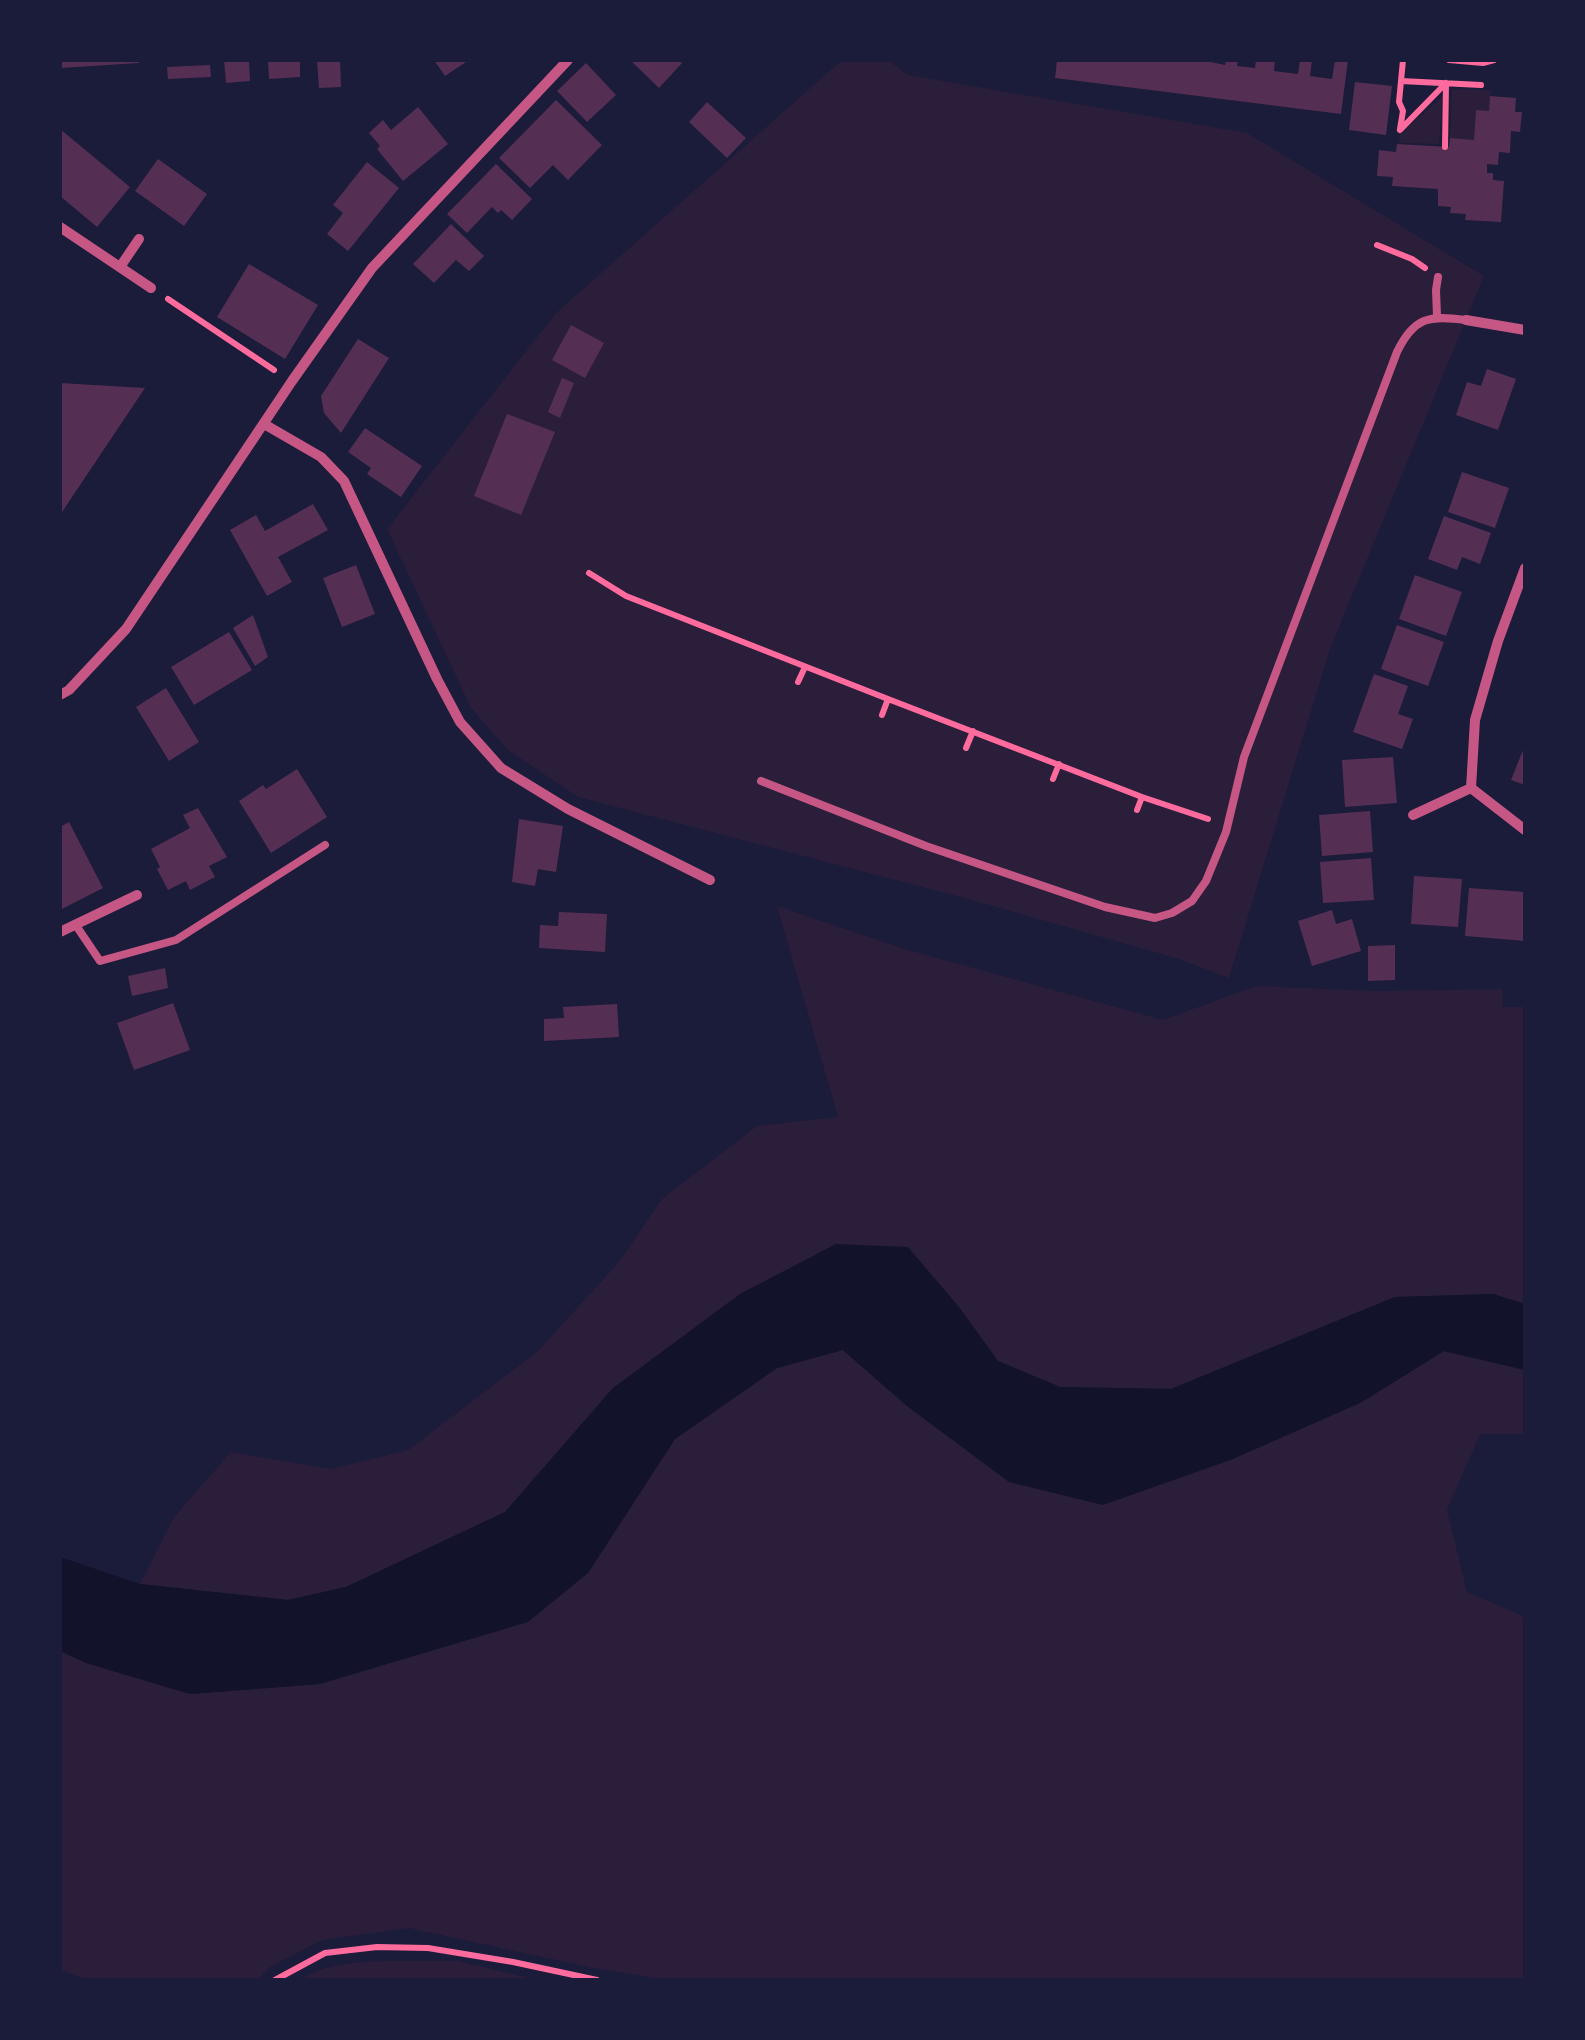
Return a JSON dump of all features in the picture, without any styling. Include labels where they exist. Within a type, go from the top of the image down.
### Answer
[{"type":"street","points":[[60,695],[126,629],[372,268],[568,60]]},
{"type":"street","points":[[60,227],[151,288]]},
{"type":"street","points":[[120,267],[139,238]]},
{"type":"street","points":[[1466,320],[1525,330]]},
{"type":"street","points":[[264,424],[322,456],[344,481],[460,722],[500,768],[568,810],[710,880]]},
{"type":"street","points":[[1470,788],[1475,720],[1525,568]]},
{"type":"street","points":[[1413,815],[1470,788]]},
{"type":"street","points":[[1470,788],[1525,830]]},
{"type":"street","points":[[60,932],[138,895]]},
{"type":"lane","points":[[1437,316],[1438,276]]},
{"type":"lane","points":[[761,780],[926,846],[1105,906],[1156,918],[1192,900],[1206,881],[1226,832],[1244,757],[1397,352],[1406,334],[1422,321],[1437,316],[1466,320]]},
{"type":"lane","points":[[75,924],[100,961],[176,940],[326,845]]},
{"type":"path","points":[[1403,60],[1400,130],[1446,83]]},
{"type":"path","points":[[1450,60],[1482,64],[1494,60]]},
{"type":"path","points":[[1400,81],[1480,85]]},
{"type":"path","points":[[1445,147],[1446,83]]},
{"type":"path","points":[[1377,245],[1438,276]]},
{"type":"path","points":[[151,288],[292,382]]},
{"type":"path","points":[[589,573],[626,596],[1206,819]]},
{"type":"path","points":[[798,682],[805,667]]},
{"type":"path","points":[[882,715],[888,699]]},
{"type":"path","points":[[966,748],[973,731]]},
{"type":"path","points":[[1053,780],[1060,764]]},
{"type":"path","points":[[1137,810],[1142,796]]},
{"type":"path","points":[[275,1980],[325,1953],[377,1948],[428,1948],[597,1980]]},
{"type":"shaded area","points":[[842,60],[888,60],[908,75],[1247,133],[1484,276],[1330,649],[1229,978],[1179,959],[972,900],[578,797],[508,750],[471,708],[387,529],[556,313]]},
{"type":"shaded area","points":[[1452,89],[1491,90],[1489,111],[1476,111],[1474,140],[1450,138]]},
{"type":"shaded area","points":[[1443,96],[1439,144],[1399,143],[1400,134]]},
{"type":"shaded area","points":[[777,906],[908,950],[1163,1020],[1256,986],[1376,991],[1502,989],[1503,1007],[1525,1007],[1525,1304],[1493,1294],[1395,1297],[1171,1389],[1060,1387],[998,1361],[959,1307],[613,1388],[505,1512],[346,1587],[288,1600],[140,1584],[174,1517],[231,1452],[331,1469],[408,1450],[536,1353],[619,1262],[662,1199],[757,1126],[838,1117]]},
{"type":"shaded area","points":[[836,1244],[908,1247],[998,1361],[1060,1387],[1171,1389],[1395,1297],[1493,1294],[1525,1304],[1525,1370],[1444,1351],[1360,1403],[1233,1459],[1103,1505],[1009,1482],[907,1406],[843,1350],[777,1368],[675,1439],[588,1573],[528,1622],[320,1684],[190,1694],[86,1663],[60,1651],[60,1557],[140,1584],[288,1600],[346,1587],[505,1512],[613,1388],[740,1294]]},
{"type":"shaded area","points":[[843,1350],[907,1406],[1009,1481],[1360,1403],[1444,1351],[1525,1370],[1525,1434],[1480,1434],[1447,1510],[1467,1592],[1525,1617],[1525,1980],[669,1980],[593,1968],[409,1928],[322,1940],[270,1967],[258,1980],[88,1980],[60,1970],[60,1651],[86,1663],[191,1694],[320,1684],[588,1573],[675,1439],[777,1368]]},
{"type":"shaded area","points":[[458,1961],[537,1980],[301,1980],[315,1972],[354,1963]]},
{"type":"building","points":[[60,60],[139,60],[139,63],[60,68]]},
{"type":"building","points":[[224,60],[249,60],[250,81],[226,83]]},
{"type":"building","points":[[268,60],[300,60],[300,77],[269,79]]},
{"type":"building","points":[[317,60],[340,60],[341,87],[319,88]]},
{"type":"building","points":[[434,60],[469,60],[445,76]]},
{"type":"building","points":[[630,60],[679,60],[682,63],[659,88]]},
{"type":"building","points":[[1057,60],[1201,60],[1225,65],[1226,60],[1238,60],[1237,66],[1255,68],[1256,60],[1275,60],[1274,71],[1298,74],[1300,60],[1312,60],[1310,76],[1332,79],[1335,60],[1348,60],[1341,114],[1055,78]]},
{"type":"building","points":[[586,63],[616,95],[587,122],[557,91]]},
{"type":"building","points":[[210,65],[211,77],[168,79],[167,67]]},
{"type":"building","points":[[1355,82],[1392,86],[1386,135],[1349,130]]},
{"type":"building","points":[[1490,96],[1516,98],[1515,112],[1522,112],[1520,132],[1511,131],[1510,153],[1499,152],[1498,165],[1487,164],[1487,173],[1493,173],[1493,180],[1504,181],[1501,222],[1465,220],[1466,214],[1450,213],[1451,207],[1438,206],[1438,189],[1392,186],[1393,177],[1377,176],[1379,150],[1396,152],[1397,144],[1449,147],[1450,138],[1474,140],[1476,110],[1489,111]]},
{"type":"building","points":[[556,100],[602,145],[568,180],[553,165],[530,188],[499,158]]},
{"type":"building","points":[[707,102],[746,138],[727,158],[689,122]]},
{"type":"building","points":[[418,107],[448,144],[403,181],[369,133],[383,120],[391,130]]},
{"type":"building","points":[[60,129],[130,187],[97,227],[60,196]]},
{"type":"building","points":[[158,159],[207,194],[184,226],[135,191]]},
{"type":"building","points":[[367,162],[399,188],[348,251],[327,234],[343,213],[333,205]]},
{"type":"building","points":[[496,164],[532,199],[512,220],[492,207],[467,233],[447,214]]},
{"type":"building","points":[[451,224],[484,256],[469,271],[456,260],[434,283],[413,264]]},
{"type":"building","points":[[249,264],[318,305],[285,359],[217,317]]},
{"type":"building","points":[[571,325],[604,343],[585,378],[552,360]]},
{"type":"building","points":[[358,339],[389,358],[341,433],[324,413],[321,396]]},
{"type":"building","points":[[1487,369],[1516,379],[1498,430],[1456,415],[1467,382],[1481,386]]},
{"type":"building","points":[[562,378],[574,383],[560,418],[548,412]]},
{"type":"building","points":[[60,383],[145,388],[60,515]]},
{"type":"building","points":[[507,414],[555,432],[521,515],[474,496]]},
{"type":"building","points":[[365,428],[422,466],[401,497],[367,474],[371,468],[348,452]]},
{"type":"building","points":[[1462,472],[1509,488],[1495,528],[1448,512]]},
{"type":"building","points":[[313,504],[328,530],[278,557],[292,582],[267,596],[230,530],[256,515],[265,531]]},
{"type":"building","points":[[1444,516],[1491,533],[1480,564],[1462,557],[1457,570],[1428,559]]},
{"type":"building","points":[[356,565],[375,614],[342,627],[323,578]]},
{"type":"building","points":[[1415,575],[1462,592],[1446,636],[1399,619]]},
{"type":"building","points":[[253,615],[268,657],[255,666],[233,628]]},
{"type":"building","points":[[1397,625],[1444,642],[1428,686],[1381,669]]},
{"type":"building","points":[[229,632],[252,670],[194,705],[171,667]]},
{"type":"building","points":[[1374,674],[1408,686],[1398,714],[1413,719],[1402,749],[1353,732]]},
{"type":"building","points":[[166,688],[199,742],[169,761],[136,707]]},
{"type":"building","points":[[1525,745],[1525,785],[1511,780]]},
{"type":"building","points":[[1393,757],[1397,803],[1345,807],[1342,760]]},
{"type":"building","points":[[297,769],[327,817],[271,853],[239,801]]},
{"type":"building","points":[[198,808],[227,857],[209,866],[215,877],[190,890],[186,881],[168,890],[151,849],[190,828],[183,815]]},
{"type":"building","points":[[1370,811],[1373,852],[1322,856],[1319,815]]},
{"type":"building","points":[[519,819],[563,826],[556,872],[538,869],[535,886],[512,882]]},
{"type":"building","points":[[69,822],[103,888],[60,910],[60,827]]},
{"type":"building","points":[[1371,858],[1374,900],[1323,903],[1320,862]]},
{"type":"building","points":[[1414,876],[1462,879],[1458,927],[1411,924]]},
{"type":"building","points":[[1469,888],[1525,892],[1525,941],[1465,936]]},
{"type":"building","points":[[1332,910],[1336,924],[1352,919],[1361,951],[1312,966],[1298,921]]},
{"type":"building","points":[[559,912],[607,914],[605,952],[539,948],[540,925],[558,926]]},
{"type":"building","points":[[1395,945],[1395,980],[1368,981],[1368,946]]},
{"type":"building","points":[[165,968],[168,988],[132,996],[128,976]]},
{"type":"building","points":[[173,1003],[190,1050],[134,1070],[117,1023]]},
{"type":"building","points":[[617,1004],[619,1037],[544,1041],[544,1019],[564,1018],[563,1007]]}]
